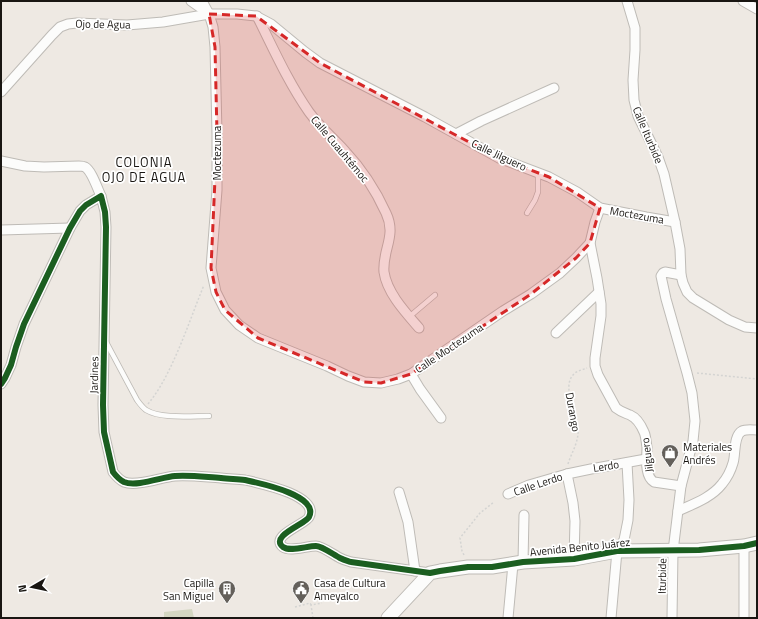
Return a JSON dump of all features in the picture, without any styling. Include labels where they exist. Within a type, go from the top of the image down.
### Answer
[{"type":"street","points":[[191,1],[209,14]]},
{"type":"street","name":"Moctezuma","points":[[202,1],[209,14],[213,27],[215,47],[217,190],[211,268],[216,292]]},
{"type":"street","name":"Calle Iturbide","points":[[627,1],[635,28],[633,80],[634,100],[638,116],[658,157],[664,174],[675,222]]},
{"type":"street","points":[[743,1],[757,9]]},
{"type":"street","name":"Calle Jilguero","points":[[209,14],[256,16],[271,24],[320,63],[425,117],[499,158],[549,177],[577,192],[600,208]]},
{"type":"street","name":"Ojo de Agua","points":[[1,92],[52,35],[60,27],[68,24],[77,22],[127,25],[163,22],[209,14]]},
{"type":"street","name":"Calle Cuauhtémoc","points":[[256,16],[294,88],[309,112],[323,129],[344,150],[369,182],[386,212],[390,222],[391,231],[385,258],[384,272],[394,296],[419,328]]},
{"type":"street","points":[[456,134],[554,88]]},
{"type":"street","name":"Jardines","points":[[1,162],[25,166],[84,167],[91,174],[101,196],[105,212],[106,227],[103,405],[104,432],[113,472],[117,478],[125,482],[132,483],[174,476],[245,480],[286,491],[303,499],[309,505],[310,512],[309,518],[285,533],[281,538],[280,543],[283,546],[289,549],[318,546],[341,559],[351,562],[415,571]]},
{"type":"street","points":[[1,384],[11,365],[24,324],[70,228],[80,211],[86,205],[101,196]]},
{"type":"street","points":[[595,366],[594,358],[601,316],[601,304],[590,243],[600,208]]},
{"type":"street","name":"Moctezuma","points":[[600,208],[675,222]]},
{"type":"street","points":[[675,222],[680,249],[681,275],[687,292],[729,320],[745,327],[757,328]]},
{"type":"street","points":[[1,230],[70,228]]},
{"type":"street","name":"Calle Moctezuma","points":[[216,292],[225,310],[239,325],[258,338],[364,382],[381,383],[411,374],[503,311],[531,294],[560,273],[590,243]]},
{"type":"street","name":"Iturbide","points":[[672,618],[673,551],[681,486],[693,441],[695,421],[692,393],[661,276],[665,272],[681,275]]},
{"type":"street","points":[[556,333],[599,292]]},
{"type":"street","name":"Jilguero","points":[[595,366],[598,375],[614,404],[620,411],[638,420],[643,430],[646,440],[648,476],[654,482],[681,486]]},
{"type":"street","points":[[411,374],[441,418]]},
{"type":"street","points":[[678,511],[700,502],[716,491],[730,471],[734,461],[738,435],[742,431],[757,430]]},
{"type":"street","name":"Lerdo","points":[[567,474],[591,468],[646,459]]},
{"type":"street","points":[[611,618],[617,551],[624,540],[628,520],[629,500],[627,463]]},
{"type":"street","points":[[567,474],[575,521],[574,559]]},
{"type":"street","name":"Calle Lerdo","points":[[508,494],[529,485],[567,474]]},
{"type":"street","points":[[399,492],[408,522],[415,571],[430,573]]},
{"type":"street","points":[[508,618],[518,563],[524,515]]},
{"type":"street","points":[[744,618],[751,545]]},
{"type":"street","name":"Avenida Benito Juárez","points":[[430,573],[468,567],[492,568],[518,563],[574,559],[617,551],[699,550],[751,545]]},
{"type":"street","points":[[388,618],[430,573]]},
{"type":"lane","points":[[527,213],[538,192],[538,173]]},
{"type":"lane","points":[[409,317],[435,295]]},
{"type":"lane","points":[[104,339],[137,400],[144,408],[150,412],[161,415],[209,416]]},
{"type":"path","points":[[144,408],[154,397],[166,377],[211,268]]},
{"type":"path","points":[[687,372],[757,379]]},
{"type":"path","points":[[468,567],[462,551],[460,538],[480,513],[494,502]]},
{"type":"path","points":[[295,607],[310,603],[311,605],[322,603]]},
{"type":"path","points":[[311,605],[313,618]]},
{"type":"highlighted area","points":[[209,14],[256,16],[320,63],[499,158],[549,177],[600,208],[590,243],[576,258],[531,294],[411,374],[381,383],[364,382],[258,338],[225,310],[216,292],[211,268],[217,134],[215,47]]},
{"type":"green space","points":[[192,609],[194,618],[107,618],[164,617],[164,612]]},
{"type":"cycle path","points":[[1,384],[11,365],[24,324],[70,228],[80,211],[86,205],[101,196],[105,212],[106,227],[103,405],[104,432],[113,472],[124,482],[136,483],[175,476],[192,476],[245,480],[274,487],[297,496],[305,502],[310,509],[309,517],[290,530],[281,539],[280,543],[283,547],[294,549],[319,546],[340,558],[351,562],[430,573],[468,567],[492,567],[523,562],[574,559],[617,551],[699,550],[744,546],[757,543]]},
{"type":"place","name":"Materiales Andrés","points":[[670,468]]},
{"type":"place","name":"Capilla San Miguel","points":[[227,604]]},
{"type":"place","name":"Casa de Cultura Ameyalco","points":[[301,604]]},
{"type":"district","name":"COLONIA OJO DE AGUA","points":[[144,170]]}]
